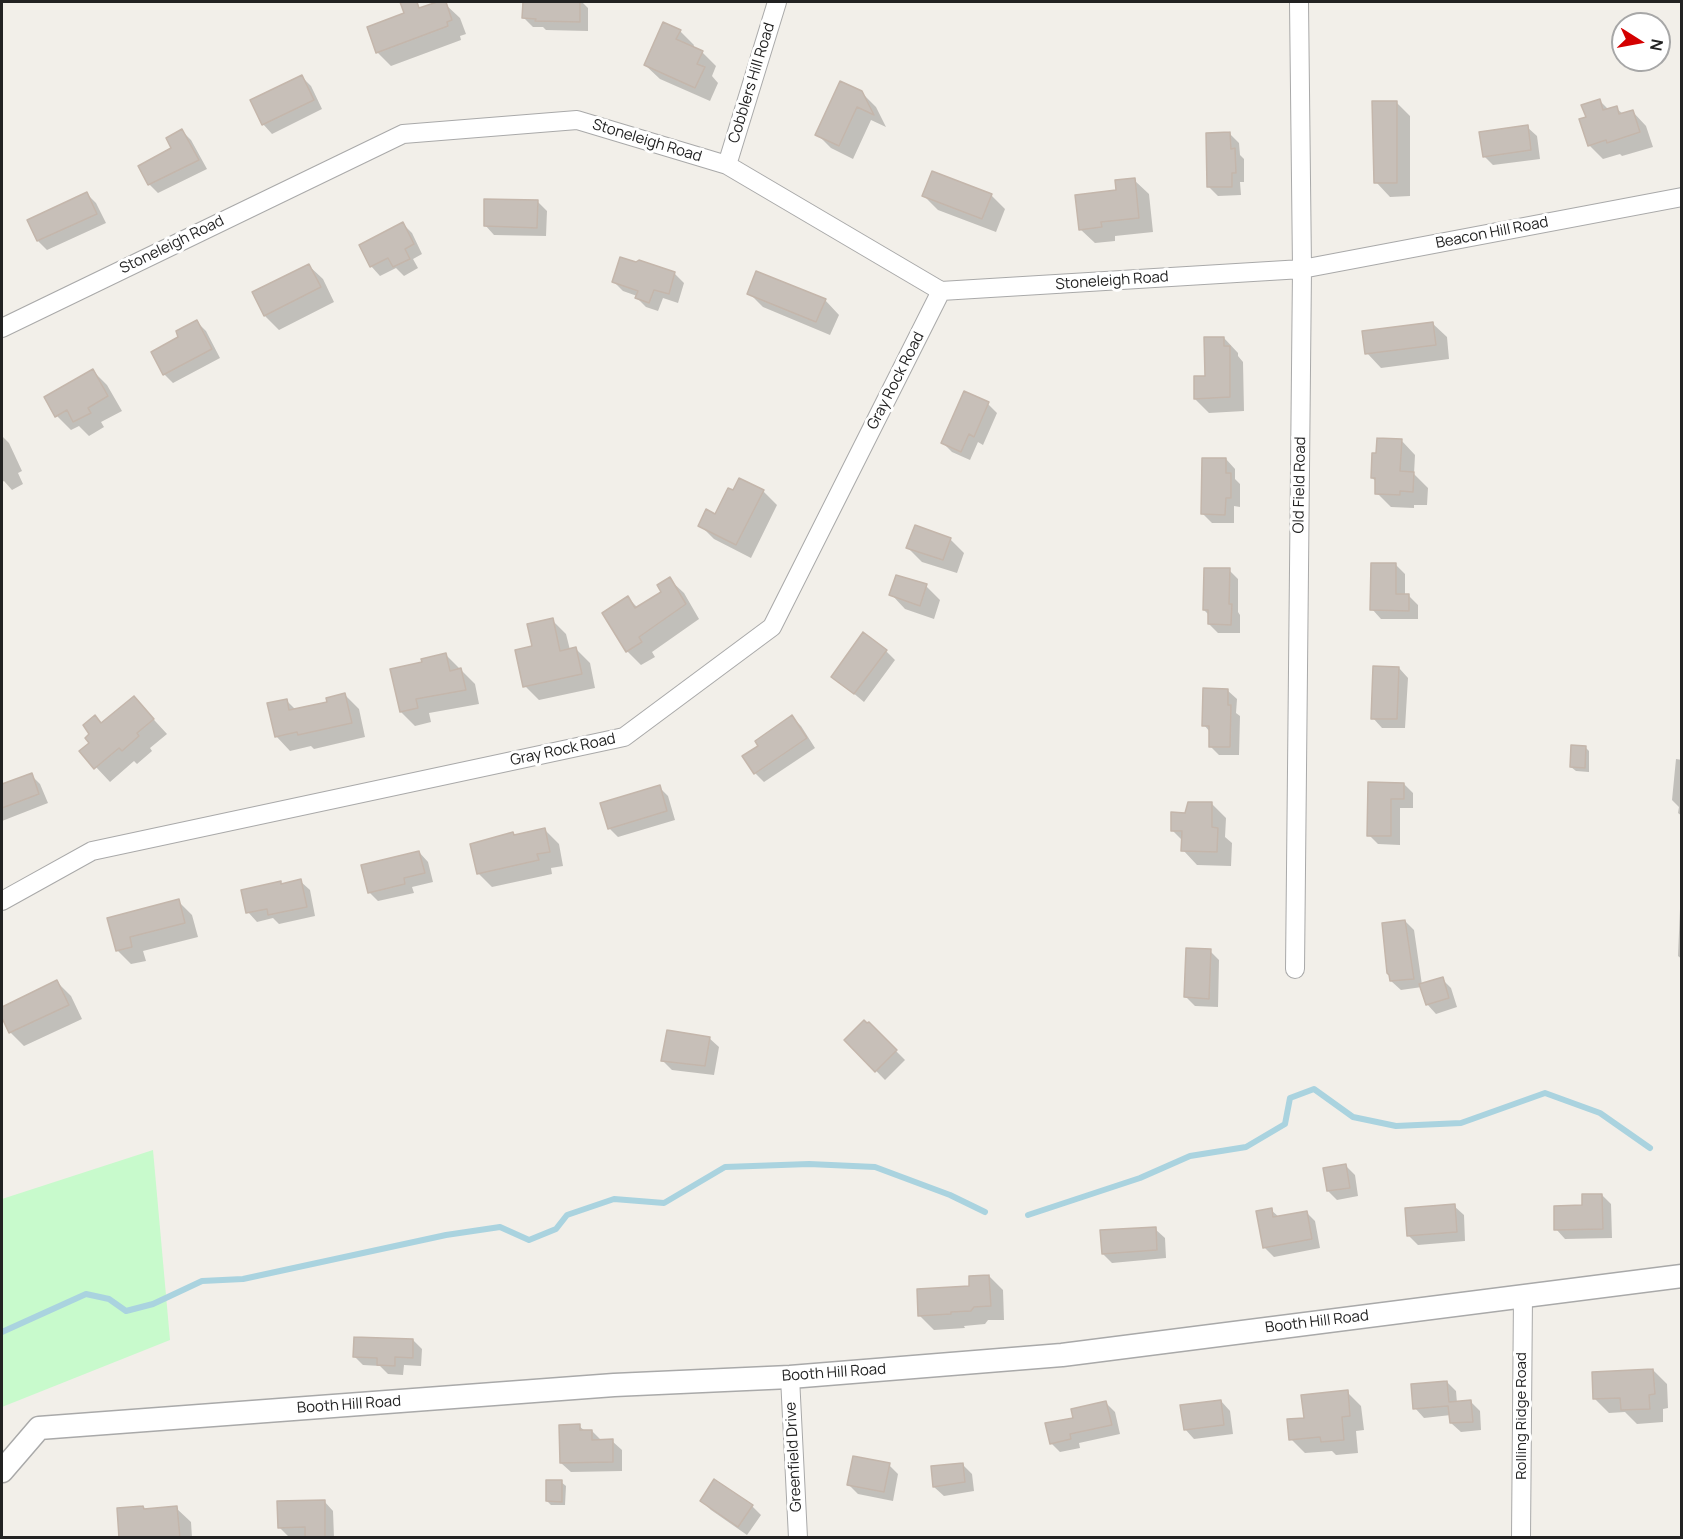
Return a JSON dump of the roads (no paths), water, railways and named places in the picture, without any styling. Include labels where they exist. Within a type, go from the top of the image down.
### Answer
[{"type":"street","name":"Cobblers Hill Road","points":[[727,165],[777,2]]},
{"type":"street","name":"Old Field Road","points":[[1295,969],[1302,269],[1299,2]]},
{"type":"street","name":"Stoneleigh Road","points":[[2,328],[403,134],[577,120],[727,165],[941,291],[1302,269]]},
{"type":"street","name":"Beacon Hill Road","points":[[1302,269],[1682,197]]},
{"type":"street","name":"Gray Rock Road","points":[[2,901],[92,851],[624,737],[772,627],[941,291]]},
{"type":"street","name":"Booth Hill Road","points":[[2,1471],[39,1428],[614,1385],[790,1377],[1062,1355],[1682,1276]]},
{"type":"street","name":"Rolling Ridge Road","points":[[1521,1538],[1523,1295]]},
{"type":"street","name":"Greenfield Drive","points":[[790,1377],[798,1538]]},
{"type":"waterway","points":[[1028,1215],[1140,1178],[1190,1156],[1246,1147],[1285,1124],[1290,1098],[1314,1089],[1353,1117],[1396,1126],[1461,1123],[1545,1093],[1600,1113],[1650,1148]]},
{"type":"waterway","points":[[2,1332],[86,1294],[109,1299],[126,1311],[153,1304],[202,1281],[243,1279],[446,1235],[500,1227],[529,1240],[556,1229],[567,1215],[614,1199],[664,1203],[725,1167],[809,1164],[875,1167],[950,1195],[985,1212]]}]
